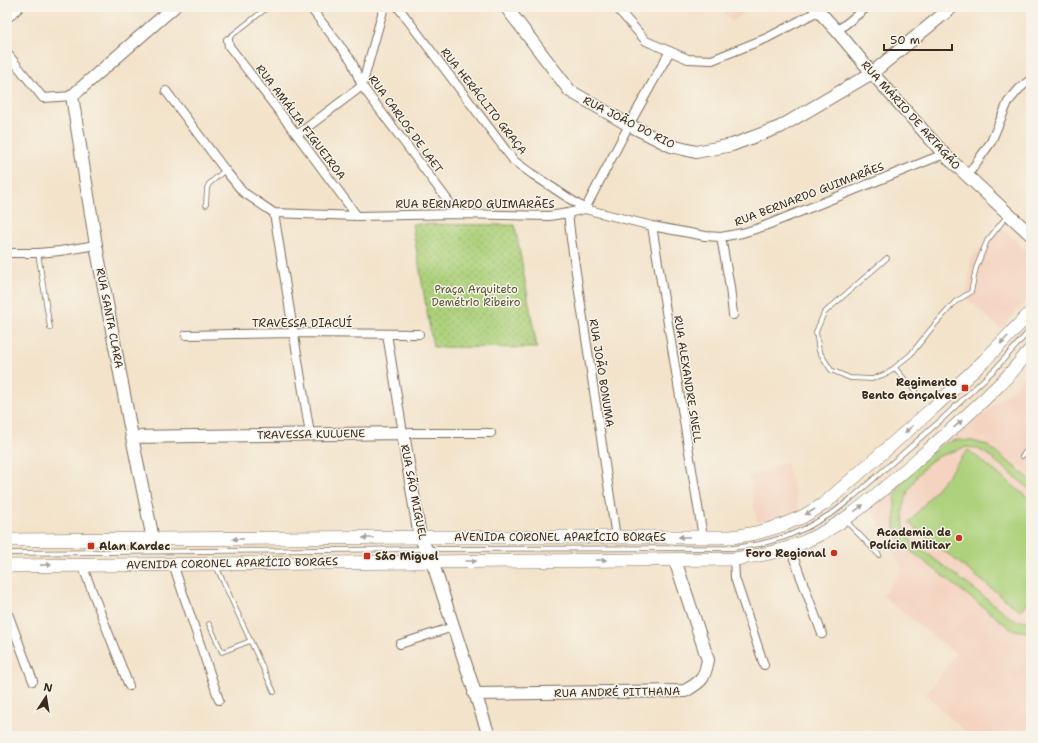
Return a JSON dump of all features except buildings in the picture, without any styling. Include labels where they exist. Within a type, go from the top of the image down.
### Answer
[{"type":"main road","name":"AVENIDA CORONEL APARÍCIO BORGES","points":[[7,541],[420,537],[732,537],[756,533],[780,526],[802,517],[824,504],[985,360],[1031,312]]},
{"type":"main road","name":"AVENIDA CORONEL APARÍCIO BORGES","points":[[7,566],[675,560],[734,559],[763,554],[790,548],[811,539],[845,519],[891,482],[969,414],[1006,378],[1031,349]]},
{"type":"street","points":[[7,16],[17,7]]},
{"type":"street","points":[[7,53],[42,98],[72,96],[174,7]]},
{"type":"street","name":"RUA CARLOS DE LAET","points":[[310,7],[351,60],[362,86],[458,214]]},
{"type":"street","points":[[297,135],[362,86],[384,7]]},
{"type":"street","name":"RUA HERÁCLITO GRAÇA","points":[[398,7],[514,161],[585,209]]},
{"type":"street","name":"RUA JOÃO DO RIO","points":[[506,7],[570,91],[629,125],[671,146],[696,152],[732,145],[780,127],[872,73],[952,7]]},
{"type":"street","points":[[837,31],[867,7]]},
{"type":"street","points":[[619,8],[646,41],[688,59],[712,60],[768,38],[816,9]]},
{"type":"street","name":"RUA MÁRIO DE ARTAGÃO","points":[[816,9],[944,154],[1031,235]]},
{"type":"street","name":"RUA AMÁLIA FIGUEIROA","points":[[228,40],[229,46],[357,216]]},
{"type":"street","points":[[585,209],[670,51]]},
{"type":"street","points":[[967,176],[991,142],[1008,102],[1019,89],[1031,79]]},
{"type":"street","points":[[166,91],[243,192],[274,213],[310,434]]},
{"type":"street","name":"RUA SANTA CLARA","points":[[72,96],[96,245],[132,437],[153,539]]},
{"type":"street","name":"RUA BERNARDO GUIMARÃES","points":[[274,213],[357,216],[458,214],[549,216],[585,209],[652,226],[705,236],[721,237],[762,227],[944,154]]},
{"type":"street","name":"RUA JOÃO BONUMA","points":[[568,213],[573,255],[616,537]]},
{"type":"street","name":"RUA ALEXANDRE SNELL","points":[[652,226],[703,537]]},
{"type":"street","points":[[721,237],[730,287],[733,315]]},
{"type":"street","points":[[7,252],[60,251],[96,245]]},
{"type":"street","name":"TRAVESSA DIACUÍ","points":[[186,335],[294,333],[419,334]]},
{"type":"street","name":"RUA SÃO MIGUEL","points":[[387,334],[420,537],[432,561],[474,694],[489,736]]},
{"type":"street","name":"TRAVESSA KULUENE","points":[[132,437],[491,433]]},
{"type":"street","points":[[790,548],[822,634]]},
{"type":"street","points":[[734,559],[735,578],[764,665]]},
{"type":"street","name":"RUA ANDRÉ PITTHANA","points":[[474,694],[685,691],[699,683],[705,673],[708,660],[675,560]]},
{"type":"street","points":[[173,564],[219,700]]},
{"type":"street","points":[[82,565],[129,686]]},
{"type":"street","points":[[7,611],[33,681]]},
{"type":"street","points":[[400,644],[453,627]]},
{"type":"lane","points":[[228,40],[268,7]]},
{"type":"lane","points":[[206,205],[207,188],[225,170]]},
{"type":"lane","points":[[887,258],[824,313],[816,332],[819,351],[831,370],[850,378],[872,379],[888,373],[911,354],[955,302],[970,292],[976,268],[987,241],[1009,214]]},
{"type":"lane","points":[[38,252],[50,328]]},
{"type":"lane","points":[[7,541],[426,549],[733,548],[760,544],[785,537],[806,528],[834,512],[853,497],[942,420],[996,369],[1031,330]]},
{"type":"lane","points":[[895,368],[915,391]]},
{"type":"lane","points":[[1022,456],[1031,446]]},
{"type":"lane","points":[[845,519],[879,555]]},
{"type":"lane","points":[[215,564],[274,692]]},
{"type":"lane","points":[[209,624],[222,652],[250,640]]},
{"type":"shaded area","points":[[720,7],[751,7],[732,22]]},
{"type":"shaded area","points":[[1000,227],[1031,254],[1031,295],[1000,329],[966,298],[971,259]]},
{"type":"shaded area","name":"Academia de Polícia Militar","points":[[1031,368],[1031,736],[970,736],[926,695],[955,654],[883,596],[902,569],[871,507],[1012,390]]},
{"type":"shaded area","points":[[786,462],[800,511],[757,522],[749,476]]},
{"type":"green space","name":"Praça Arquiteto Demétrio Ribeiro","points":[[412,224],[515,225],[537,348],[433,347]]},
{"type":"green space","points":[[956,440],[972,441],[987,445],[1031,480],[1031,490],[987,454],[976,448],[966,447],[937,457],[927,464],[917,476],[908,491],[903,510],[904,527],[911,541],[1014,620],[1031,621],[1031,632],[1011,629],[906,547],[900,540],[895,530],[895,500],[898,488],[905,474],[944,443]]},
{"type":"green space","points":[[968,450],[1031,500],[1031,597],[1020,611],[909,523]]},
{"type":"place","name":"Regimento Bento Gonçalves","points":[[965,388]]},
{"type":"place","name":"Academia de Polícia Militar","points":[[959,538]]},
{"type":"place","name":"Alan Kardec","points":[[91,546]]},
{"type":"place","name":"Foro Regional","points":[[834,553]]},
{"type":"place","name":"São Miguel","points":[[367,556]]}]
